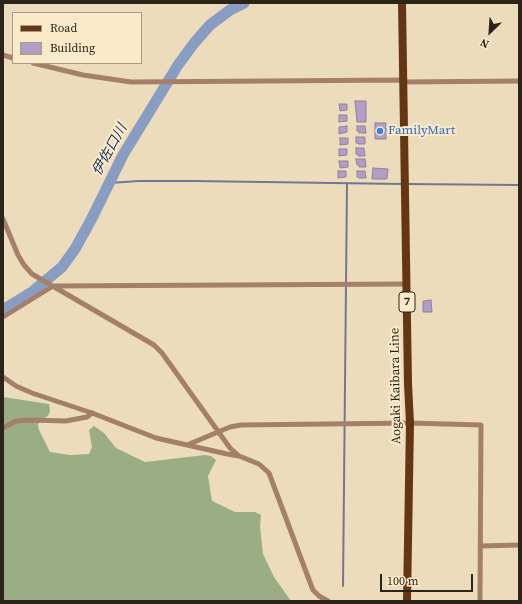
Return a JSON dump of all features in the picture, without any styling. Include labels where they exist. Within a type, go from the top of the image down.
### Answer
[{"type":"main road","name":"Aogaki Kaibara Line","points":[[402,3],[406,284],[410,423],[407,601]]},
{"type":"street","points":[[37,64],[83,75],[131,82],[519,81]]},
{"type":"street","points":[[3,219],[18,255],[32,274],[154,345],[162,353],[230,448],[239,456]]},
{"type":"street","points":[[3,318],[53,286],[406,284]]},
{"type":"street","points":[[3,377],[16,386],[32,393],[92,413],[156,438],[239,456],[259,464],[269,473],[311,585],[319,596],[328,601]]},
{"type":"street","points":[[3,428],[16,421],[66,421],[87,417],[92,413]]},
{"type":"street","points":[[187,445],[230,427],[241,425],[410,423],[481,425],[480,601]]},
{"type":"street","points":[[481,546],[519,545]]},
{"type":"green space","points":[[3,397],[49,404],[50,411],[48,416],[38,424],[39,430],[50,452],[70,455],[89,454],[92,447],[89,430],[94,426],[104,433],[116,448],[145,462],[205,455],[211,456],[216,460],[208,476],[212,501],[235,512],[255,512],[261,515],[260,527],[263,554],[274,577],[291,601],[3,601]]},
{"type":"building","points":[[355,101],[366,101],[366,122],[357,122]]},
{"type":"building","points":[[339,104],[347,104],[347,110],[340,111]]},
{"type":"building","points":[[339,115],[347,115],[347,121],[339,122]]},
{"type":"building","points":[[375,123],[386,123],[386,139],[375,139]]},
{"type":"building","points":[[347,126],[347,132],[339,134],[339,127]]},
{"type":"building","points":[[357,126],[365,126],[366,133],[359,133],[359,131],[357,131]]},
{"type":"building","points":[[356,137],[365,137],[365,144],[356,143]]},
{"type":"building","points":[[340,138],[348,138],[348,144],[340,145]]},
{"type":"building","points":[[356,148],[364,148],[365,156],[358,156],[358,154],[356,154]]},
{"type":"building","points":[[339,149],[347,149],[347,155],[339,156]]},
{"type":"building","points":[[356,159],[365,159],[366,167],[359,167]]},
{"type":"building","points":[[339,161],[348,161],[348,167],[340,168]]},
{"type":"building","points":[[373,168],[388,169],[387,179],[372,179]]},
{"type":"building","points":[[338,171],[346,171],[346,177],[338,178]]},
{"type":"building","points":[[357,171],[365,171],[366,178],[357,177]]},
{"type":"building","points":[[431,300],[432,312],[423,312],[423,301]]},
{"type":"waterway","name":"伊佐口川","points":[[3,310],[32,292],[62,267],[75,249],[91,220],[123,155],[178,65],[210,25],[230,10],[244,3]]},
{"type":"waterway","points":[[109,183],[139,181],[194,181],[402,184]]},
{"type":"waterway","points":[[343,586],[347,183]]},
{"type":"waterway","points":[[406,184],[519,185]]},
{"type":"place","name":"FamilyMart","points":[[380,131]]}]
